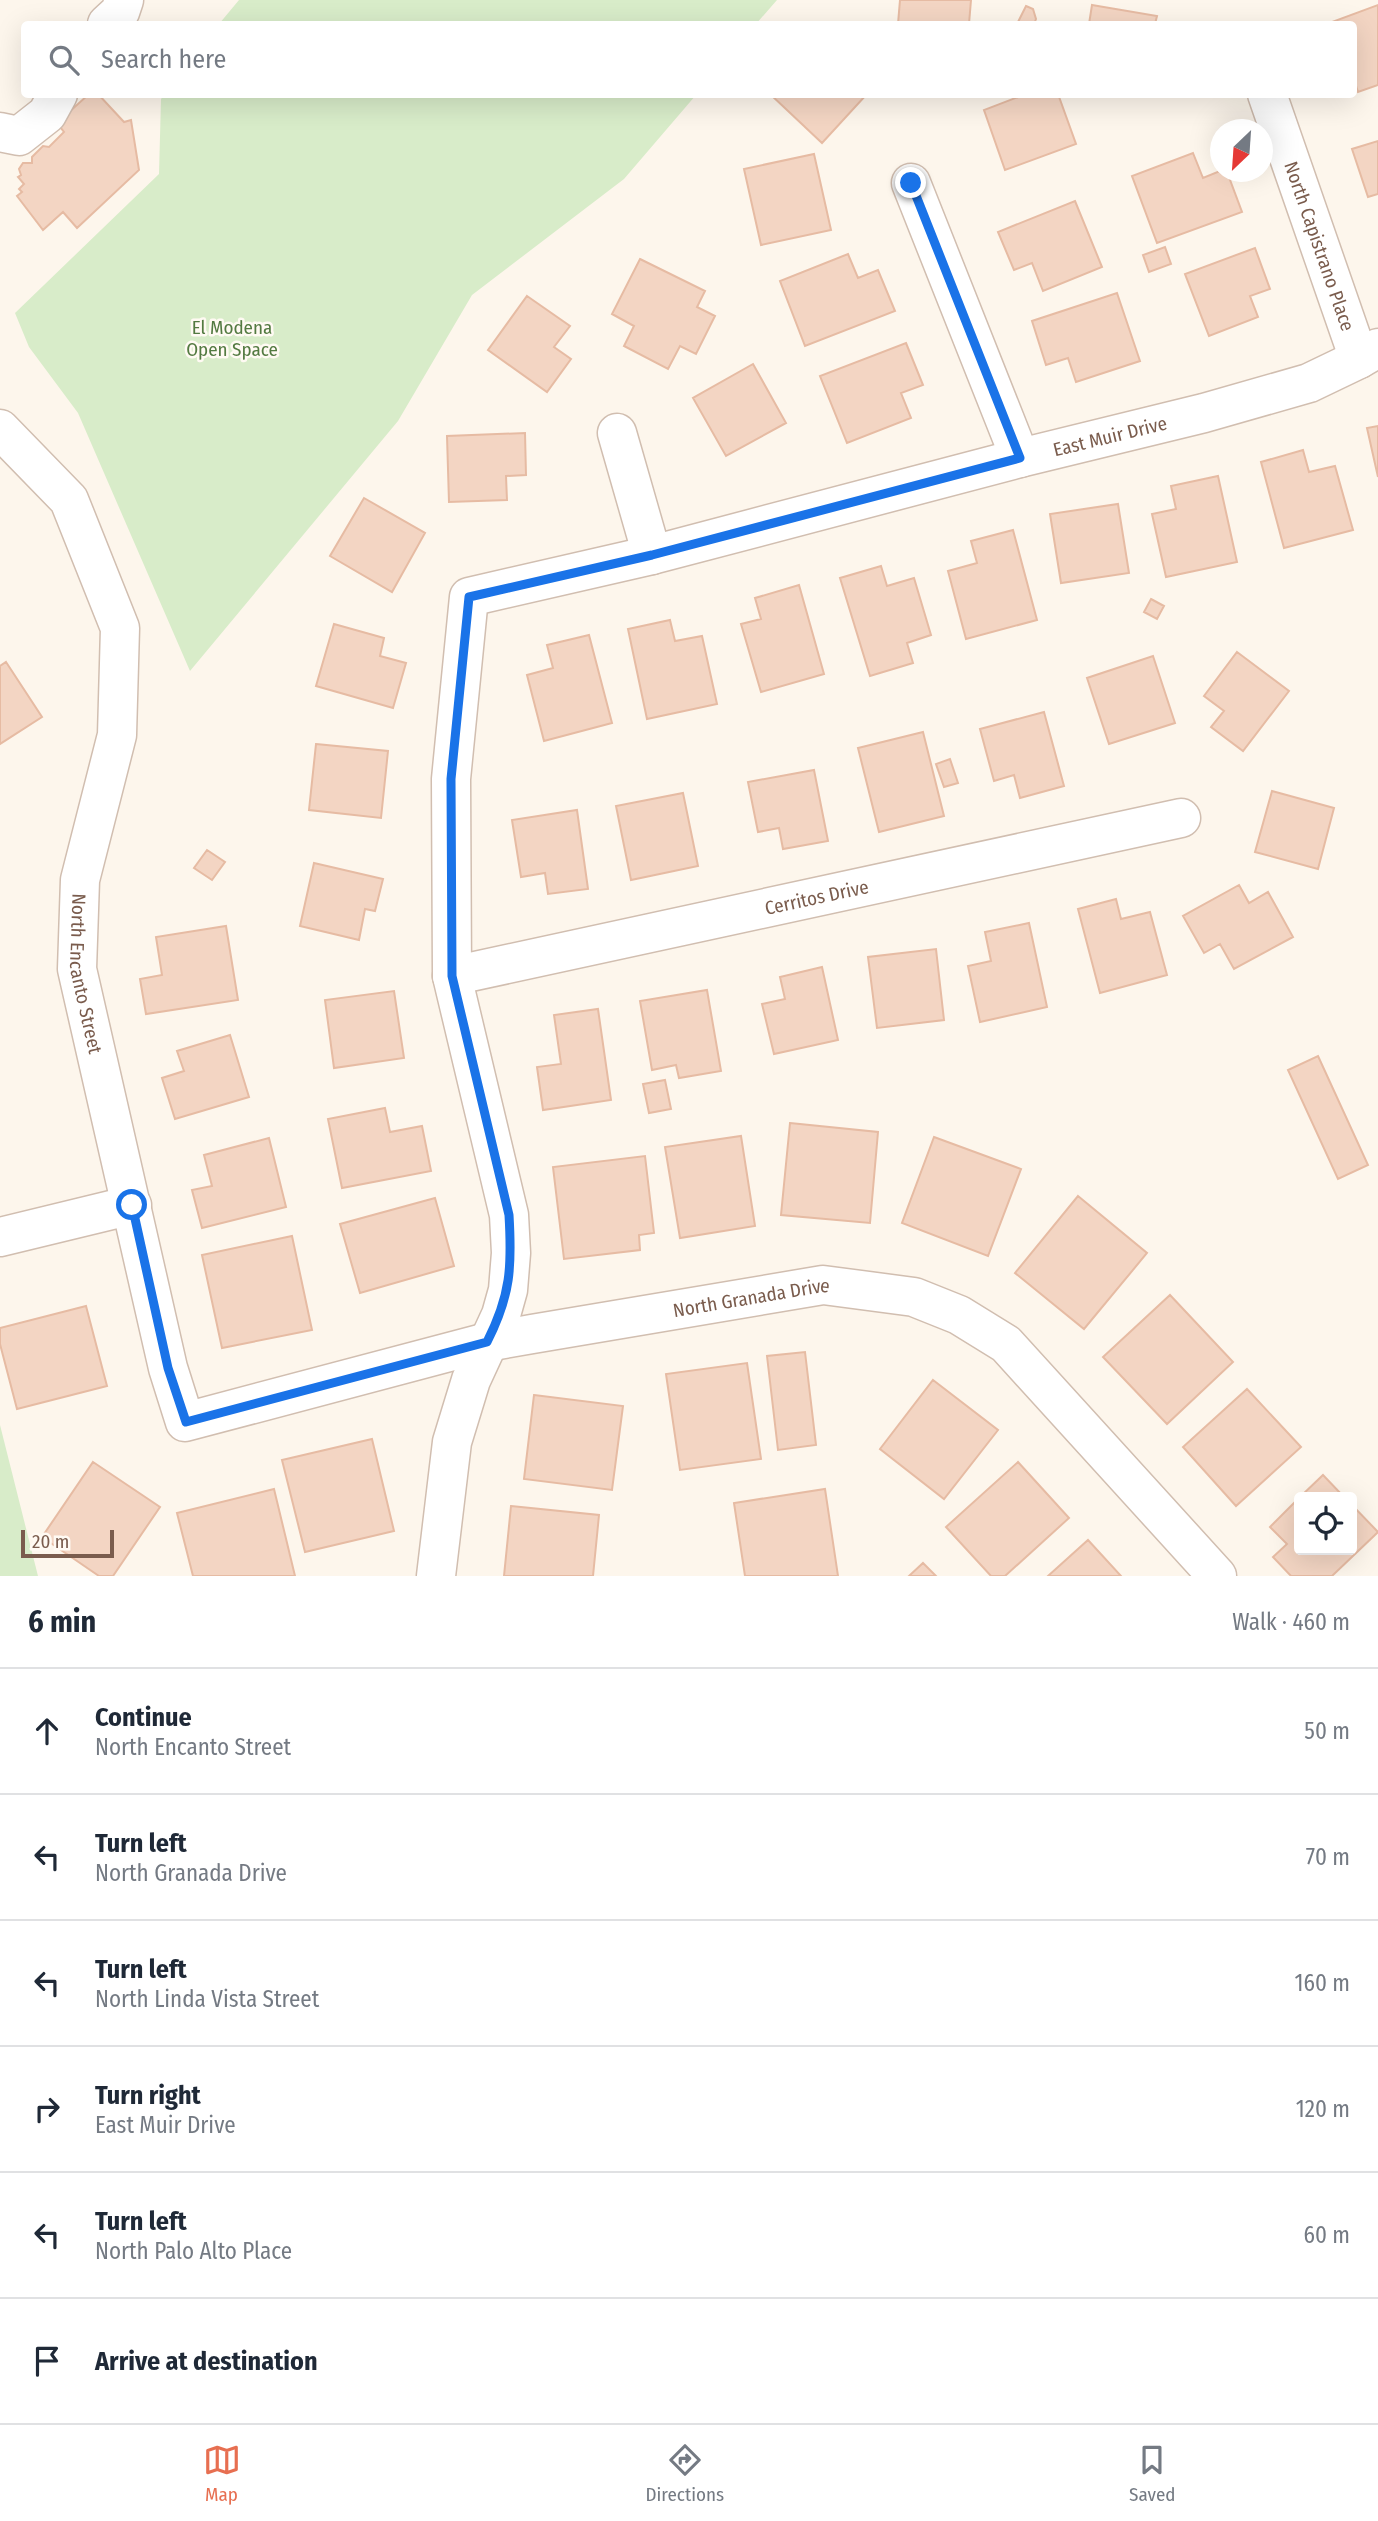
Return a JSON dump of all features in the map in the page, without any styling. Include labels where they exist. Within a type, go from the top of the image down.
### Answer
[{"type":"street","points":[[110,21],[120,12],[124,0]]},
{"type":"street","points":[[0,132],[19,136],[47,114],[56,98]]},
{"type":"street","name":"North Capistrano Place","points":[[1269,98],[1369,354]]},
{"type":"street","points":[[911,183],[1020,458]]},
{"type":"street","name":"East Muir Drive","points":[[452,976],[451,779],[469,597],[652,555],[1256,398],[1308,383],[1369,354]]},
{"type":"street","name":"North Encanto Street","points":[[0,429],[69,500],[120,628],[117,736],[80,880],[77,969],[168,1368],[186,1422]]},
{"type":"street","points":[[617,433],[652,555]]},
{"type":"street","name":"Cerritos Drive","points":[[452,976],[1181,818]]},
{"type":"street","points":[[436,1576],[452,1442],[471,1380],[501,1315],[508,1290],[511,1253],[509,1215],[452,976]]},
{"type":"street","points":[[0,1237],[132,1205]]},
{"type":"street","name":"North Granada Drive","points":[[186,1422],[487,1342],[823,1285],[914,1297],[959,1315],[1006,1344],[1217,1576]]},
{"type":"green space","points":[[239,0],[777,0],[759,21],[222,21]]},
{"type":"green space","name":"El Modena Open Space","points":[[693,98],[624,179],[472,295],[398,421],[190,671],[78,413],[29,347],[15,313],[159,174],[161,99]]},
{"type":"green space","points":[[0,1425],[38,1576],[0,1576]]},
{"type":"building","points":[[900,0],[971,0],[969,21],[898,21]]},
{"type":"building","points":[[1092,5],[1157,16],[1156,21],[1089,21]]},
{"type":"building","points":[[1378,5],[1378,85],[1358,92],[1357,21],[1335,21]]},
{"type":"building","points":[[1026,6],[1033,9],[1035,21],[1018,21]]},
{"type":"building","points":[[85,98],[102,98],[124,122],[131,120],[139,170],[77,228],[63,212],[43,230],[17,196],[22,192],[19,189],[24,184],[18,177],[21,175],[19,169],[23,163],[32,163],[32,157],[43,146],[49,147],[64,132],[57,123]]},
{"type":"building","points":[[774,98],[863,98],[822,143]]},
{"type":"building","points":[[1016,98],[1059,98],[1076,144],[1005,170],[984,110]]},
{"type":"building","points":[[1378,141],[1378,194],[1368,197],[1352,149]]},
{"type":"building","points":[[1193,153],[1203,178],[1210,175],[1210,182],[1231,182],[1242,212],[1157,243],[1132,176]]},
{"type":"building","points":[[814,154],[831,230],[761,245],[744,169]]},
{"type":"building","points":[[1075,201],[1102,267],[1043,291],[1032,263],[1014,270],[998,232]]},
{"type":"building","points":[[1165,247],[1171,264],[1149,272],[1143,255]]},
{"type":"building","points":[[1255,248],[1270,289],[1250,296],[1258,317],[1209,336],[1185,274]]},
{"type":"building","points":[[848,254],[858,278],[878,270],[895,311],[805,346],[780,281]]},
{"type":"building","points":[[640,259],[705,291],[697,307],[715,316],[696,354],[680,346],[668,369],[624,346],[634,326],[612,314]]},
{"type":"building","points":[[1117,293],[1140,361],[1076,382],[1068,358],[1046,365],[1032,321]]},
{"type":"building","points":[[527,296],[570,326],[554,347],[571,359],[547,392],[488,350]]},
{"type":"building","points":[[906,343],[923,385],[901,393],[911,418],[847,443],[820,376]]},
{"type":"building","points":[[753,364],[786,423],[726,456],[693,398]]},
{"type":"building","points":[[1378,426],[1378,477],[1367,428]]},
{"type":"building","points":[[525,433],[526,475],[506,476],[507,500],[449,502],[447,436]]},
{"type":"building","points":[[1303,450],[1309,472],[1335,466],[1353,530],[1284,548],[1261,462]]},
{"type":"building","points":[[1218,476],[1237,562],[1166,577],[1152,514],[1176,509],[1171,486]]},
{"type":"building","points":[[364,498],[425,533],[392,592],[330,556]]},
{"type":"building","points":[[1118,504],[1129,573],[1061,583],[1050,514]]},
{"type":"building","points":[[1013,530],[1037,620],[966,639],[948,571],[977,563],[971,541]]},
{"type":"building","points":[[881,566],[887,586],[914,578],[931,635],[907,643],[913,663],[870,676],[840,578]]},
{"type":"building","points":[[799,585],[824,674],[761,692],[741,624],[761,619],[755,598]]},
{"type":"building","points":[[1151,599],[1164,606],[1157,619],[1144,612]]},
{"type":"building","points":[[670,620],[675,641],[702,636],[717,704],[647,719],[628,629]]},
{"type":"building","points":[[334,624],[384,638],[380,656],[406,663],[393,708],[316,686]]},
{"type":"building","points":[[589,635],[612,723],[544,741],[527,675],[553,668],[547,645]]},
{"type":"building","points":[[1237,652],[1289,691],[1243,751],[1211,727],[1224,711],[1204,696]]},
{"type":"building","points":[[1153,656],[1175,723],[1109,744],[1087,678]]},
{"type":"building","points":[[6,662],[42,717],[0,744],[0,666]]},
{"type":"building","points":[[1044,712],[1064,786],[1020,798],[1014,775],[994,781],[980,729]]},
{"type":"building","points":[[923,732],[944,816],[879,832],[858,748]]},
{"type":"building","points":[[316,744],[388,751],[381,818],[309,810]]},
{"type":"building","points":[[950,759],[958,783],[944,787],[936,764]]},
{"type":"building","points":[[814,770],[828,841],[783,849],[779,828],[758,832],[748,782]]},
{"type":"building","points":[[1272,791],[1334,808],[1318,869],[1255,852]]},
{"type":"building","points":[[683,793],[698,866],[631,880],[616,806]]},
{"type":"building","points":[[577,810],[588,889],[548,894],[545,873],[521,877],[512,820]]},
{"type":"building","points":[[207,850],[225,862],[212,880],[194,868]]},
{"type":"building","points":[[314,863],[383,879],[375,911],[365,909],[359,940],[300,926]]},
{"type":"building","points":[[1239,885],[1249,903],[1268,892],[1293,937],[1234,969],[1220,944],[1204,953],[1183,916]]},
{"type":"building","points":[[1116,899],[1121,919],[1150,912],[1167,975],[1100,993],[1078,909]]},
{"type":"building","points":[[1029,923],[1047,1007],[980,1022],[968,966],[991,961],[985,932]]},
{"type":"building","points":[[226,926],[238,1000],[146,1014],[140,979],[162,975],[156,937]]},
{"type":"building","points":[[936,949],[944,1020],[877,1028],[868,957]]},
{"type":"building","points":[[822,967],[838,1040],[774,1054],[762,1004],[785,999],[780,977]]},
{"type":"building","points":[[707,990],[721,1071],[679,1078],[676,1065],[652,1070],[640,1001]]},
{"type":"building","points":[[394,991],[404,1058],[334,1068],[325,1000]]},
{"type":"building","points":[[598,1009],[611,1100],[543,1110],[537,1067],[561,1064],[554,1015]]},
{"type":"building","points":[[230,1035],[249,1097],[175,1119],[162,1078],[184,1071],[177,1051]]},
{"type":"building","points":[[1318,1056],[1368,1165],[1338,1179],[1288,1070]]},
{"type":"building","points":[[665,1080],[671,1109],[649,1113],[643,1084]]},
{"type":"building","points":[[385,1108],[390,1132],[422,1126],[431,1171],[342,1188],[328,1119]]},
{"type":"building","points":[[790,1123],[878,1132],[870,1223],[781,1215]]},
{"type":"building","points":[[741,1136],[755,1226],[680,1238],[665,1147]]},
{"type":"building","points":[[934,1137],[1021,1169],[988,1256],[902,1223]]},
{"type":"building","points":[[269,1138],[286,1207],[202,1228],[192,1190],[212,1186],[204,1155]]},
{"type":"building","points":[[645,1156],[654,1233],[639,1235],[640,1250],[564,1259],[553,1167]]},
{"type":"building","points":[[1078,1196],[1147,1253],[1084,1329],[1015,1273]]},
{"type":"building","points":[[435,1198],[454,1266],[360,1293],[340,1224]]},
{"type":"building","points":[[292,1236],[312,1330],[222,1348],[202,1255]]},
{"type":"building","points":[[1170,1295],[1233,1362],[1167,1424],[1103,1357]]},
{"type":"building","points":[[86,1306],[107,1386],[17,1409],[0,1344],[0,1328]]},
{"type":"building","points":[[805,1352],[816,1445],[778,1450],[767,1356]]},
{"type":"building","points":[[747,1363],[761,1459],[680,1470],[666,1374]]},
{"type":"building","points":[[933,1380],[998,1430],[944,1499],[880,1449]]},
{"type":"building","points":[[1247,1389],[1301,1447],[1236,1506],[1183,1447]]},
{"type":"building","points":[[534,1395],[623,1406],[612,1490],[524,1479]]},
{"type":"building","points":[[372,1439],[394,1531],[305,1552],[282,1460]]},
{"type":"building","points":[[93,1462],[160,1507],[113,1576],[99,1576],[42,1537]]},
{"type":"building","points":[[1018,1462],[1069,1518],[1005,1576],[991,1576],[946,1527]]},
{"type":"building","points":[[1323,1475],[1339,1492],[1305,1492]]},
{"type":"building","points":[[274,1489],[295,1576],[193,1576],[177,1513]]},
{"type":"building","points":[[825,1489],[838,1576],[745,1576],[734,1503]]},
{"type":"building","points":[[1294,1503],[1294,1555],[1354,1555],[1332,1576],[1291,1576],[1273,1557],[1287,1544],[1270,1527]]},
{"type":"building","points":[[511,1506],[599,1515],[593,1576],[504,1576]]},
{"type":"building","points":[[1357,1510],[1378,1532],[1357,1552]]},
{"type":"building","points":[[1088,1540],[1121,1576],[1048,1576]]},
{"type":"building","points":[[923,1563],[936,1576],[909,1576]]},
{"type":"route","points":[[132,1205],[168,1368],[186,1422],[487,1342],[501,1315],[508,1290],[511,1253],[509,1215],[452,976],[451,779],[469,597],[652,555],[1020,458],[911,183]]}]
